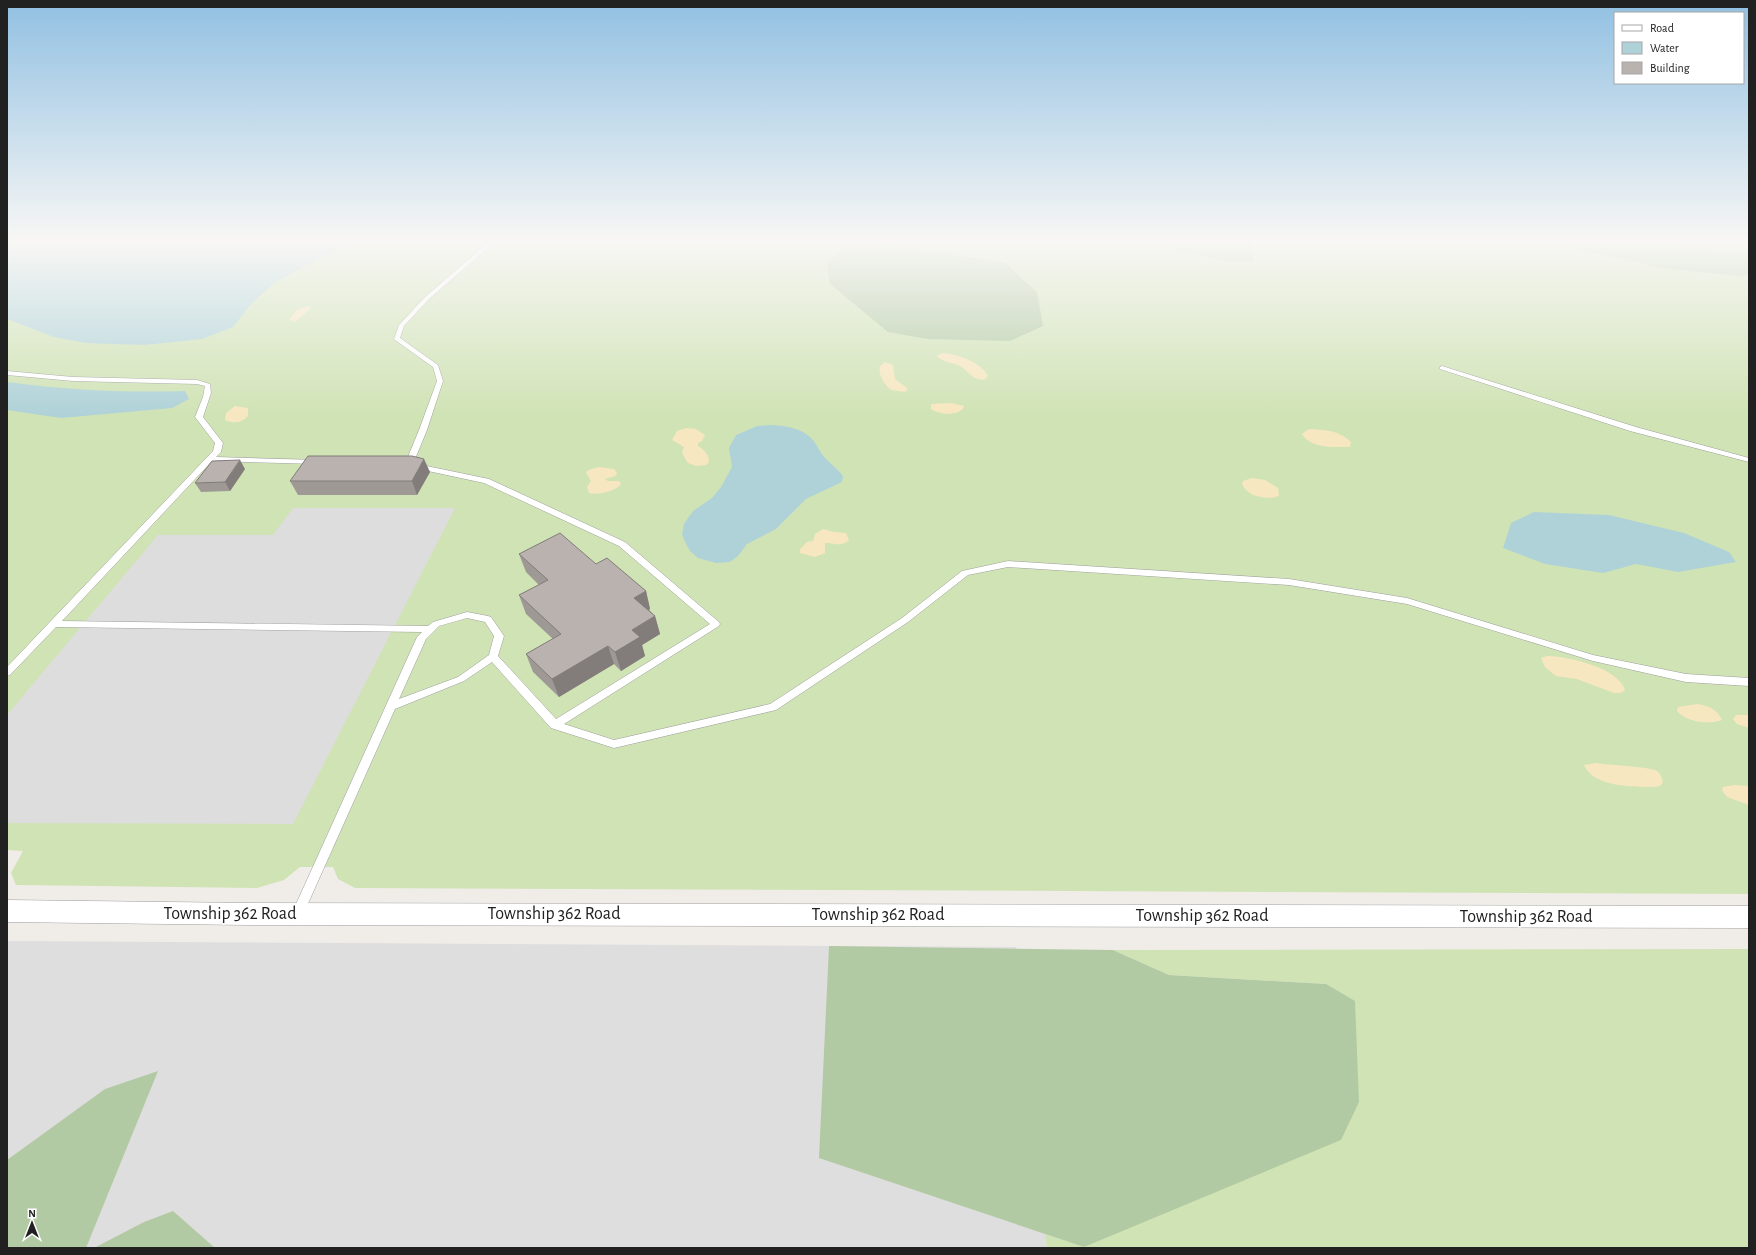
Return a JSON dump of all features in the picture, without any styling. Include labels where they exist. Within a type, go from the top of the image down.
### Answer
[{"type":"street","name":"Township 362 Road","points":[[7,911],[298,914],[1749,917]]},
{"type":"lane","points":[[426,299],[401,326],[397,339],[436,366],[440,381],[424,430],[405,464],[486,481],[622,544],[716,624],[555,725]]},
{"type":"lane","points":[[1442,368],[1633,429],[1749,460]]},
{"type":"lane","points":[[7,373],[73,379],[197,382],[208,385],[209,392],[200,408],[199,417],[219,443],[217,452],[7,673]]},
{"type":"lane","points":[[210,459],[330,462]]},
{"type":"lane","points":[[493,657],[555,725],[614,744],[773,707],[905,620],[966,573],[1008,564],[1290,582],[1407,601],[1601,660],[1686,678],[1749,682]]},
{"type":"lane","points":[[298,914],[391,706],[422,637],[436,624],[467,615],[488,619],[499,636],[493,657],[461,679],[391,706]]},
{"type":"lane","points":[[53,624],[430,629]]},
{"type":"shaded area","points":[[293,508],[455,508],[293,824],[7,823],[7,715],[158,535],[273,535]]},
{"type":"shaded area","points":[[7,941],[1016,947],[1047,1248],[7,1248]]},
{"type":"green space","points":[[7,299],[1749,299],[1749,894],[355,888],[338,879],[333,867],[300,867],[284,880],[257,888],[16,885],[11,873],[23,851],[7,850]]},
{"type":"green space","points":[[848,299],[1038,299],[1043,326],[1010,341],[928,339],[888,332]]},
{"type":"green space","points":[[829,946],[1113,950],[1169,975],[1326,984],[1355,1001],[1359,1102],[1341,1140],[1084,1247],[819,1158]]},
{"type":"green space","points":[[1749,949],[1749,1248],[1047,1248],[1045,1234],[1085,1247],[1326,984],[1169,975],[1113,950]]},
{"type":"green space","points":[[158,1071],[86,1248],[7,1248],[7,1160],[105,1089]]},
{"type":"green space","points":[[173,1211],[215,1248],[94,1248],[144,1222]]},
{"type":"sand","points":[[308,306],[311,308],[295,322],[289,320],[296,311]]},
{"type":"sand","points":[[942,353],[955,355],[974,363],[985,371],[988,376],[984,380],[976,379],[960,366],[945,361],[937,356]]},
{"type":"sand","points":[[885,362],[893,365],[895,379],[907,388],[905,392],[891,390],[884,382],[881,376],[880,366]]},
{"type":"sand","points":[[951,403],[964,406],[963,409],[956,413],[947,414],[938,413],[931,409],[931,404]]},
{"type":"sand","points":[[235,406],[248,408],[248,416],[238,422],[225,420],[226,413]]},
{"type":"sand","points":[[686,428],[696,429],[705,435],[702,441],[698,443],[698,446],[707,454],[709,462],[706,465],[696,466],[688,463],[682,453],[684,447],[672,440],[677,431]]},
{"type":"sand","points":[[1311,429],[1338,433],[1351,442],[1350,447],[1317,445],[1306,439],[1302,434]]},
{"type":"sand","points":[[599,467],[614,469],[617,473],[615,476],[605,479],[608,481],[619,481],[621,484],[615,489],[606,492],[597,494],[589,493],[587,487],[591,481],[586,473],[588,470]]},
{"type":"sand","points":[[1252,478],[1265,480],[1278,488],[1279,495],[1276,497],[1266,498],[1248,492],[1242,484],[1243,481]]},
{"type":"sand","points":[[823,529],[846,533],[849,540],[844,544],[825,543],[825,553],[815,557],[800,553],[800,549],[807,542],[813,541],[815,534]]},
{"type":"sand","points":[[1547,656],[1579,661],[1603,670],[1613,675],[1621,682],[1625,690],[1621,693],[1614,693],[1577,679],[1556,676],[1545,667],[1541,658]]},
{"type":"sand","points":[[1697,704],[1712,709],[1718,713],[1722,720],[1717,722],[1698,722],[1686,718],[1677,711],[1678,707]]},
{"type":"sand","points":[[1736,715],[1749,715],[1749,728],[1737,724],[1733,719]]},
{"type":"sand","points":[[1597,763],[1638,767],[1657,771],[1663,782],[1660,786],[1645,787],[1625,786],[1605,782],[1596,778],[1584,765]]},
{"type":"sand","points":[[1735,785],[1749,786],[1749,805],[1727,797],[1722,790],[1723,787]]},
{"type":"water","points":[[7,299],[257,299],[233,327],[202,339],[144,345],[86,343],[54,337],[7,319]]},
{"type":"water","points":[[7,382],[96,390],[140,392],[185,391],[189,399],[172,408],[61,418],[7,410]]},
{"type":"water","points":[[772,425],[794,428],[808,435],[815,442],[823,456],[843,476],[842,482],[806,499],[776,529],[747,544],[738,556],[730,562],[716,563],[698,558],[690,551],[685,542],[682,534],[684,524],[693,511],[712,498],[721,487],[732,467],[729,448],[736,435],[757,426]]},
{"type":"water","points":[[1534,512],[1609,515],[1684,533],[1729,552],[1736,562],[1678,572],[1636,564],[1603,573],[1545,564],[1503,548],[1511,523]]},
{"type":"building","points":[[308,456],[412,456],[424,459],[412,481],[290,481]]},
{"type":"building","points":[[240,460],[225,482],[195,483],[212,461]]},
{"type":"building","points":[[560,533],[596,564],[607,558],[646,591],[634,598],[655,616],[632,630],[640,637],[615,652],[608,646],[552,679],[526,654],[561,634],[519,595],[548,580],[519,554]]}]
